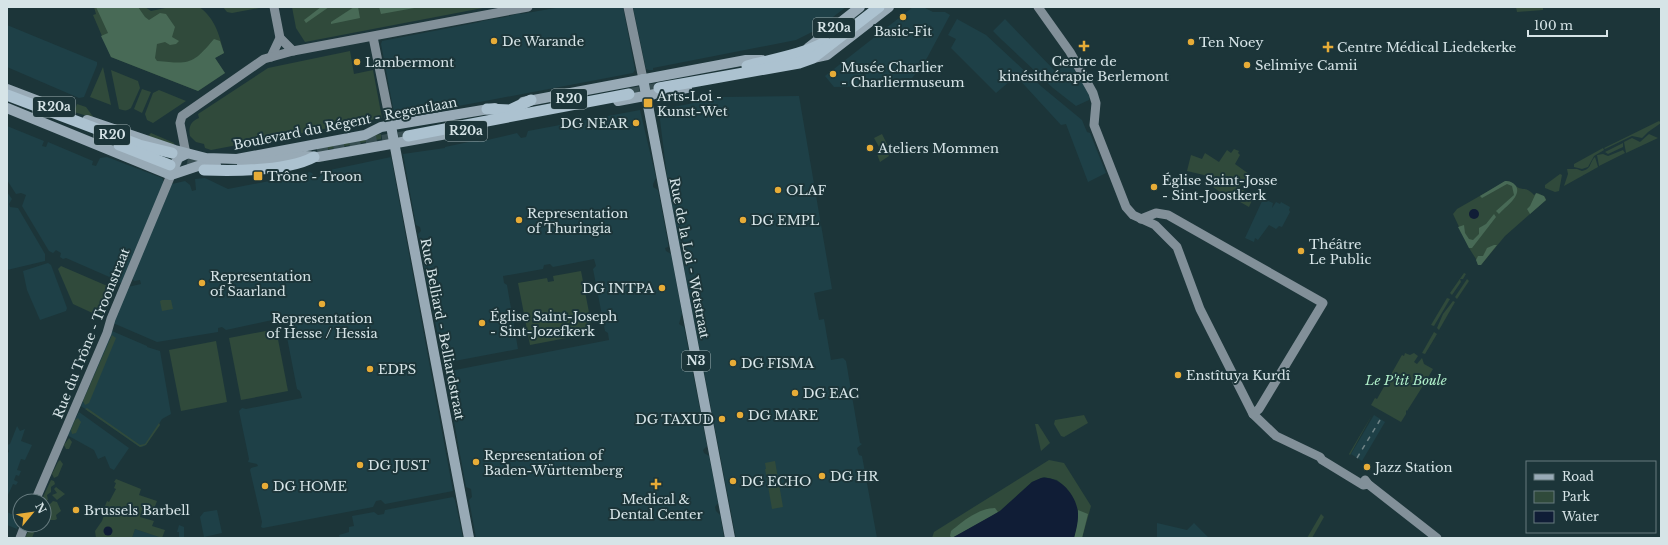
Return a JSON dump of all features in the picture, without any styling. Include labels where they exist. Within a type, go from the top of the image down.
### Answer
[{"type":"highway","points":[[658,85],[755,70],[768,65],[799,63],[818,46],[870,7]]},
{"type":"highway","points":[[811,53],[879,7]]},
{"type":"highway","name":"R20","points":[[629,91],[523,114],[408,133],[510,110],[629,91]]},
{"type":"highway","name":"R20","points":[[7,95],[119,149]]},
{"type":"highway","points":[[487,109],[510,110],[531,100]]},
{"type":"highway","name":"R20","points":[[7,101],[138,145],[171,163]]},
{"type":"highway","points":[[511,122],[523,114],[537,117]]},
{"type":"highway","points":[[119,149],[171,163]]},
{"type":"highway","points":[[204,170],[268,168],[306,161],[314,157]]},
{"type":"main road","points":[[274,7],[280,38],[294,51]]},
{"type":"main road","points":[[171,163],[186,154],[180,123],[182,116],[259,63],[271,57],[294,51],[528,7]]},
{"type":"main road","name":"Rue de la Loi - Wetstraat","points":[[628,7],[730,538]]},
{"type":"main road","name":"R20a","points":[[811,53],[860,7]]},
{"type":"main road","name":"R20a","points":[[811,53],[827,55],[888,7]]},
{"type":"main road","points":[[1038,7],[1070,52],[1093,92],[1096,102],[1094,125],[1126,207],[1133,216],[1155,225],[1177,247],[1200,309],[1253,414],[1276,436],[1320,457],[1322,460],[1363,485],[1368,484],[1437,538]]},
{"type":"main road","points":[[373,37],[391,126]]},
{"type":"main road","points":[[271,57],[280,38]]},
{"type":"main road","name":"Boulevard du Régent - Regentlaan","points":[[7,89],[85,119],[186,154],[206,158],[237,159],[365,135],[381,127],[487,109],[746,60],[768,65]]},
{"type":"main road","name":"R20a","points":[[171,163],[190,170],[201,165],[249,165],[305,156],[314,157],[394,144],[756,75],[768,65]]},
{"type":"main road","points":[[31,98],[71,134]]},
{"type":"main road","points":[[7,108],[71,134],[119,149]]},
{"type":"main road","points":[[25,116],[85,119]]},
{"type":"main road","name":"Rue Belliard - Belliardstraat","points":[[391,126],[469,538]]},
{"type":"main road","name":"Rue du Trône - Troonstraat","points":[[38,493],[106,336],[111,319],[171,163]]},
{"type":"main road","points":[[1141,219],[1156,213],[1168,215],[1323,303],[1259,409],[1253,414]]},
{"type":"shaded area","points":[[561,7],[623,7],[635,70],[633,73],[395,118],[381,44],[382,41],[520,13]]},
{"type":"shaded area","points":[[633,7],[846,7],[816,30],[796,40],[649,70],[646,69]]},
{"type":"shaded area","points":[[913,7],[923,7],[933,12],[945,12],[950,15],[927,58],[907,85],[834,87],[825,76]]},
{"type":"shaded area","points":[[957,19],[986,35],[1042,87],[1082,120],[1087,132],[1090,133],[1106,173],[1088,182],[1066,124],[1061,125],[1016,76],[996,93],[951,48],[956,39],[948,35]]},
{"type":"shaded area","points":[[1005,19],[1056,72],[1069,61],[1091,95],[1089,100],[1076,106],[1053,88],[1002,40],[993,31]]},
{"type":"shaded area","points":[[7,25],[97,62],[84,97],[79,98],[7,67]]},
{"type":"shaded area","points":[[799,96],[832,289],[814,293],[819,320],[824,319],[831,360],[843,358],[846,361],[860,443],[862,444],[857,448],[859,455],[862,456],[877,538],[736,538],[668,184],[659,112],[669,110],[669,108],[723,97]]},
{"type":"shaded area","points":[[640,110],[656,178],[653,187],[658,190],[668,243],[668,247],[665,248],[666,251],[671,254],[682,313],[679,324],[684,327],[707,446],[703,450],[704,453],[709,456],[718,503],[715,507],[716,511],[720,515],[724,538],[476,538],[469,500],[472,497],[471,489],[466,487],[445,372],[609,340],[608,333],[605,331],[593,269],[596,266],[594,259],[553,267],[550,264],[544,265],[543,269],[503,276],[504,283],[507,285],[518,349],[444,363],[430,299],[434,296],[433,290],[428,288],[418,234],[421,231],[420,227],[416,225],[403,154],[445,148],[478,140],[479,142],[517,133],[521,138],[526,137],[528,131]]},
{"type":"shaded area","points":[[7,126],[44,141],[42,146],[46,147],[48,142],[93,161],[92,165],[96,166],[100,158],[107,157],[162,178],[164,182],[123,282],[119,283],[114,281],[114,279],[66,258],[63,259],[60,257],[61,253],[56,250],[53,253],[49,251],[22,206],[26,195],[21,193],[16,194],[7,180]]},
{"type":"shaded area","points":[[391,157],[453,491],[385,504],[381,500],[376,501],[373,507],[263,528],[261,527],[262,522],[250,470],[251,468],[258,466],[257,464],[248,462],[249,459],[239,411],[242,408],[246,409],[302,398],[300,391],[297,389],[285,327],[288,324],[286,317],[226,330],[222,327],[218,328],[218,332],[157,342],[113,323],[128,287],[141,284],[140,280],[134,281],[132,278],[172,184],[185,181],[190,185],[192,191],[196,190],[195,179],[205,178],[228,189],[306,174],[309,172],[312,173],[315,178],[320,177],[320,172],[323,170],[325,171]]},
{"type":"shaded area","points":[[7,192],[12,199],[9,204],[10,207],[18,208],[45,254],[45,261],[7,270]]},
{"type":"shaded area","points":[[1263,199],[1273,203],[1272,208],[1276,202],[1280,204],[1281,202],[1290,207],[1290,212],[1282,227],[1279,226],[1276,229],[1269,225],[1258,240],[1255,238],[1254,242],[1245,238]]},
{"type":"shaded area","points":[[48,263],[51,265],[67,308],[66,311],[40,320],[27,290],[23,271]]},
{"type":"shaded area","points":[[112,331],[147,347],[160,351],[171,414],[162,419],[146,445],[142,447],[138,446],[81,406]]},
{"type":"shaded area","points":[[79,412],[129,448],[114,470],[110,468],[105,456],[98,459],[94,450],[67,435]]},
{"type":"shaded area","points":[[1374,415],[1385,422],[1362,461],[1351,454]]},
{"type":"shaded area","points":[[17,426],[20,431],[25,429],[21,441],[32,445],[25,460],[21,459],[17,470],[21,471],[19,476],[16,475],[14,480],[18,482],[16,485],[13,484],[7,495],[7,453],[9,452],[7,445],[10,444]]},
{"type":"shaded area","points":[[453,497],[455,500],[463,538],[340,538],[339,535],[349,532],[349,527],[354,526],[352,516],[374,512],[378,515],[384,514],[385,510]]},
{"type":"shaded area","points":[[217,510],[222,533],[204,537],[200,517],[204,512]]},
{"type":"shaded area","points":[[7,512],[12,514],[12,527],[7,525]]},
{"type":"shaded area","points":[[1157,523],[1187,530],[1194,523],[1209,538],[1157,538]]},
{"type":"shaded area","points":[[179,525],[184,527],[184,538],[179,538],[179,532],[177,532]]},
{"type":"shaded area","points":[[135,529],[163,538],[132,538]]},
{"type":"green space","points":[[94,7],[145,7],[151,11],[170,7],[199,7],[209,16],[216,27],[224,53],[215,58],[225,73],[198,91],[111,57],[93,15],[96,14]]},
{"type":"green space","points":[[96,7],[138,7],[149,20],[160,13],[166,14],[175,27],[172,37],[179,41],[176,44],[170,45],[165,42],[157,44],[155,58],[157,61],[190,61],[200,54],[214,39],[220,41],[224,53],[215,58],[225,73],[198,91],[111,57],[101,36],[108,33]]},
{"type":"green space","points":[[223,7],[259,8],[232,13],[227,12]]},
{"type":"green space","points":[[292,7],[488,7],[305,42],[296,28]]},
{"type":"green space","points":[[321,7],[329,7],[306,23],[304,20]]},
{"type":"green space","points":[[354,7],[358,7],[360,18],[331,24],[331,22]]},
{"type":"green space","points":[[379,7],[420,7],[381,14]]},
{"type":"green space","points":[[1516,7],[1543,7],[1543,10],[1517,12]]},
{"type":"green space","points":[[350,51],[354,74],[373,70],[382,118],[211,150],[205,148],[204,144],[196,142],[190,136],[190,127],[194,121],[199,118],[198,114],[268,68]]},
{"type":"green space","points":[[103,67],[111,105],[90,97]]},
{"type":"green space","points":[[111,70],[138,81],[140,88],[131,108],[128,110],[119,109]]},
{"type":"green space","points":[[142,89],[151,92],[142,113],[134,109]]},
{"type":"green space","points":[[159,90],[186,101],[153,123],[147,120],[145,114],[153,93]]},
{"type":"green space","points":[[43,99],[74,111],[77,104],[86,107],[94,118],[74,112]]},
{"type":"green space","points":[[1659,121],[1661,123],[1642,138],[1632,136],[1605,149],[1604,148]]},
{"type":"green space","points":[[151,133],[174,143],[173,146],[148,136]]},
{"type":"green space","points":[[381,134],[381,139],[320,151],[319,146]]},
{"type":"green space","points":[[882,134],[889,148],[886,150],[889,156],[880,162],[877,154],[879,147],[874,138]]},
{"type":"green space","points":[[1649,134],[1658,138],[1626,153],[1624,142],[1632,138],[1640,142]]},
{"type":"green space","points":[[1623,143],[1623,147],[1608,154],[1605,152]]},
{"type":"green space","points":[[1603,148],[1604,150],[1594,156],[1588,167],[1582,169],[1574,167],[1574,164]]},
{"type":"green space","points":[[1234,149],[1239,151],[1238,153],[1240,155],[1235,164],[1249,174],[1239,188],[1254,196],[1249,207],[1233,198],[1231,200],[1213,187],[1216,183],[1208,178],[1208,176],[1187,171],[1191,155],[1202,159],[1205,153],[1219,162],[1227,150],[1231,153]]},
{"type":"green space","points":[[1623,150],[1625,153],[1599,166],[1597,155],[1603,154],[1608,156]]},
{"type":"green space","points":[[1595,157],[1598,167],[1564,186],[1568,174],[1567,169],[1585,170],[1589,167]]},
{"type":"green space","points":[[1560,174],[1562,175],[1559,191],[1555,192],[1545,188],[1545,185]]},
{"type":"green space","points":[[1505,181],[1511,182],[1516,186],[1517,194],[1499,214],[1496,211],[1514,195],[1512,186],[1507,184],[1482,198],[1480,196]]},
{"type":"green space","points":[[1506,181],[1511,182],[1519,188],[1529,191],[1534,195],[1538,193],[1545,197],[1546,200],[1505,236],[1481,265],[1478,265],[1453,214],[1457,209]]},
{"type":"green space","points":[[1536,193],[1544,196],[1546,200],[1530,214],[1527,209]]},
{"type":"green space","points":[[1494,214],[1496,217],[1472,248],[1469,248],[1458,227],[1464,225],[1465,233],[1469,239],[1473,240],[1479,234],[1479,228],[1486,224]]},
{"type":"green space","points":[[1497,245],[1481,265],[1478,265],[1476,260],[1478,256],[1483,256],[1487,248]]},
{"type":"green space","points":[[61,266],[112,288],[114,291],[104,315],[101,317],[73,304],[58,269]]},
{"type":"green space","points":[[581,271],[593,333],[530,345],[518,283],[547,278],[548,282],[554,281],[553,276]]},
{"type":"green space","points":[[1464,273],[1466,274],[1463,279],[1460,279],[1461,282],[1452,295],[1450,293]]},
{"type":"green space","points":[[1467,279],[1469,281],[1457,299],[1455,297]]},
{"type":"green space","points":[[1447,298],[1450,299],[1434,326],[1431,325]]},
{"type":"green space","points":[[171,300],[173,309],[162,311],[160,301]]},
{"type":"green space","points":[[1453,301],[1455,302],[1439,330],[1437,328],[1443,314]]},
{"type":"green space","points":[[276,329],[288,391],[241,400],[229,338]]},
{"type":"green space","points":[[1434,332],[1437,334],[1425,354],[1422,353]]},
{"type":"green space","points":[[112,335],[116,338],[89,403],[85,405],[83,401]]},
{"type":"green space","points":[[216,341],[227,402],[181,411],[169,350]]},
{"type":"green space","name":"Le P'tit Boule","points":[[1405,353],[1410,355],[1414,353],[1418,356],[1414,362],[1417,364],[1422,358],[1424,364],[1433,369],[1427,379],[1425,378],[1424,380],[1426,381],[1407,411],[1406,410],[1406,414],[1401,422],[1371,405],[1375,398],[1377,399],[1402,355],[1404,356]]},
{"type":"green space","points":[[87,408],[140,445],[145,444],[159,423],[160,425],[146,445],[140,447],[85,409]]},
{"type":"green space","points":[[1084,415],[1088,423],[1064,437],[1061,436],[1054,424],[1055,420]]},
{"type":"green space","points":[[1372,415],[1350,455],[1349,454]]},
{"type":"green space","points":[[78,418],[81,422],[76,433],[72,434],[71,430],[75,420]]},
{"type":"green space","points":[[1035,424],[1038,424],[1050,443],[1041,451]]},
{"type":"green space","points":[[69,438],[72,442],[69,449],[66,449],[64,445]]},
{"type":"green space","points":[[60,460],[63,464],[58,476],[54,478],[52,474]]},
{"type":"green space","points":[[1049,460],[1064,463],[1091,506],[1082,538],[1074,538],[1078,517],[1066,488],[1057,480],[1044,477],[1032,482],[1000,511],[952,538],[932,538],[934,532]]},
{"type":"green space","points":[[775,461],[783,507],[772,509],[765,463]]},
{"type":"green space","points":[[116,479],[141,489],[139,495],[157,501],[154,509],[143,506],[140,517],[154,521],[152,526],[165,530],[162,538],[135,529],[132,538],[96,538],[95,531],[102,521],[107,507],[105,506],[107,501],[109,502],[116,489],[114,488],[116,483],[114,482]]},
{"type":"green space","points":[[51,480],[54,481],[55,484],[51,487],[51,492],[45,493]]},
{"type":"green space","points":[[56,487],[65,494],[57,500],[52,495],[57,493],[54,489]]},
{"type":"green space","points":[[52,502],[57,502],[61,511],[56,515],[57,519],[55,520],[52,520]]},
{"type":"green space","points":[[995,508],[998,512],[992,516],[952,538],[950,536],[951,531],[972,516],[983,510]]},
{"type":"green space","points":[[1078,510],[1088,514],[1082,538],[1074,538],[1078,517]]},
{"type":"green space","points":[[1321,514],[1324,517],[1312,538],[1307,538]]},
{"type":"green space","points":[[27,533],[34,533],[32,538],[25,538]]},
{"type":"water","points":[[1472,209],[1476,209],[1479,214],[1476,219],[1472,219],[1469,216],[1469,212]]},
{"type":"water","points":[[1041,478],[1055,480],[1062,484],[1072,495],[1078,509],[1074,538],[952,538],[1000,511],[1032,482]]},
{"type":"water","points":[[108,526],[113,531],[108,536],[103,531]]},
{"type":"tunnel","points":[[629,94],[659,88]]},
{"type":"tunnel","points":[[301,154],[408,136]]},
{"type":"tunnel","points":[[171,159],[209,163]]},
{"type":"railway","points":[[1357,458],[1380,420]]},
{"type":"place","name":"Basic-Fit","points":[[903,17]]},
{"type":"place","name":"De Warande","points":[[494,41]]},
{"type":"place","name":"Ten Noey","points":[[1191,42]]},
{"type":"place","name":"Centre de kinésithérapie Berlemont","points":[[1084,46]]},
{"type":"place","name":"Centre Médical Liedekerke","points":[[1328,47]]},
{"type":"place","name":"Lambermont","points":[[357,62]]},
{"type":"place","name":"Selimiye Camii","points":[[1247,65]]},
{"type":"place","name":"Musée Charlier - Charliermuseum","points":[[833,74]]},
{"type":"place","name":"Arts-Loi - Kunst-Wet","points":[[648,103]]},
{"type":"place","name":"DG NEAR","points":[[636,123]]},
{"type":"place","name":"Ateliers Mommen","points":[[870,148]]},
{"type":"place","name":"Trône - Troon","points":[[258,176]]},
{"type":"place","name":"Église Saint-Josse - Sint-Joostkerk","points":[[1154,187]]},
{"type":"place","name":"OLAF","points":[[778,190]]},
{"type":"place","name":"Representation of Thuringia","points":[[519,220]]},
{"type":"place","name":"DG EMPL","points":[[743,220]]},
{"type":"place","name":"Théâtre Le Public","points":[[1301,251]]},
{"type":"place","name":"Representation of Saarland","points":[[202,283]]},
{"type":"place","name":"DG INTPA","points":[[662,288]]},
{"type":"place","name":"Representation of Hesse / Hessia","points":[[322,304]]},
{"type":"place","name":"Église Saint-Joseph - Sint-Jozefkerk","points":[[482,323]]},
{"type":"place","name":"DG FISMA","points":[[733,363]]},
{"type":"place","name":"EDPS","points":[[370,369]]},
{"type":"place","name":"Enstîtuya Kurdî","points":[[1178,375]]},
{"type":"place","name":"DG EAC","points":[[795,393]]},
{"type":"place","name":"DG MARE","points":[[740,415]]},
{"type":"place","name":"DG TAXUD","points":[[722,419]]},
{"type":"place","name":"Representation of Baden-Württemberg","points":[[476,462]]},
{"type":"place","name":"DG JUST","points":[[360,465]]},
{"type":"place","name":"Jazz Station","points":[[1367,467]]},
{"type":"place","name":"DG HR","points":[[822,476]]},
{"type":"place","name":"DG ECHO","points":[[733,481]]},
{"type":"place","name":"Medical & Dental Center","points":[[656,484]]},
{"type":"place","name":"DG HOME","points":[[265,486]]},
{"type":"place","name":"Brussels Barbell","points":[[76,510]]}]
